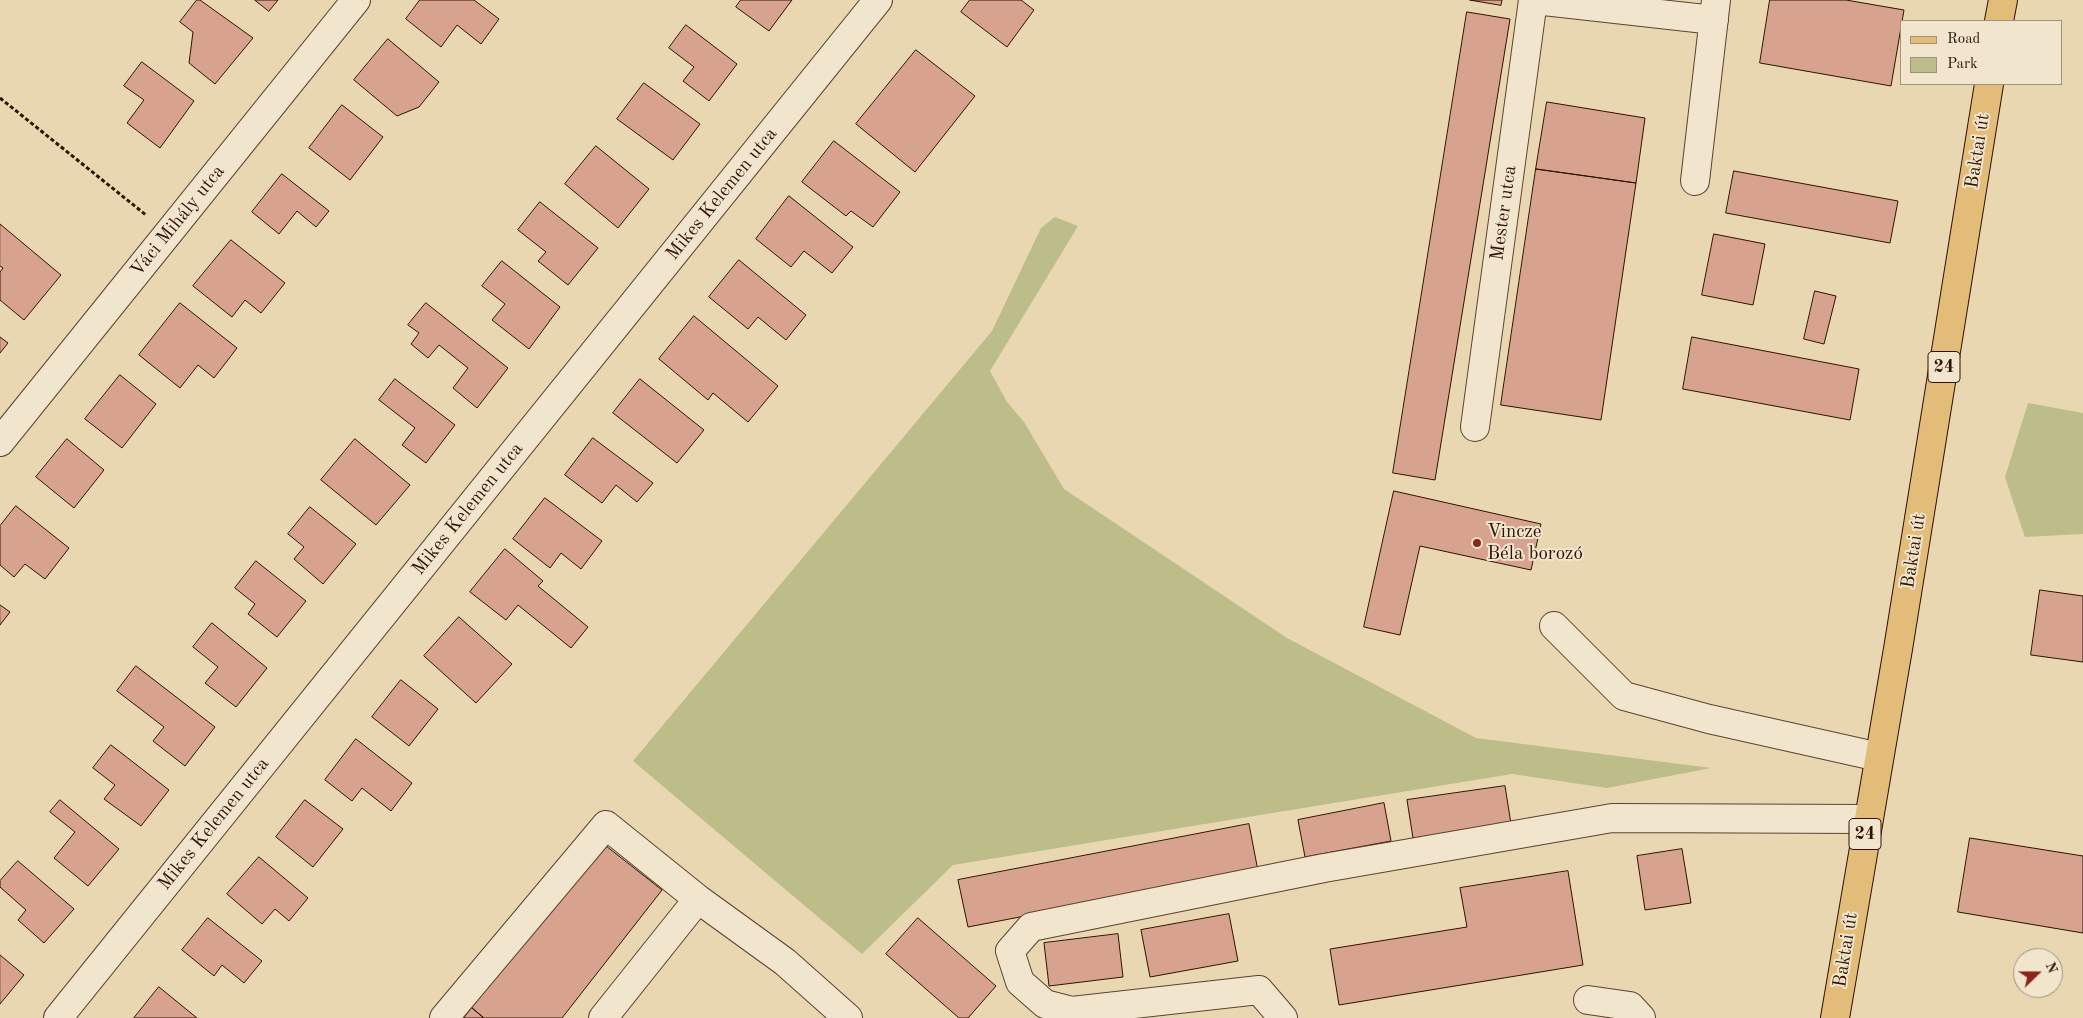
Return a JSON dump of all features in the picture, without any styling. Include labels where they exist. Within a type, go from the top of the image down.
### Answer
[{"type":"main road","points":[[2000,20],[2003,0]]},
{"type":"main road","name":"Baktai út","points":[[1835,1018],[1989,85]]},
{"type":"street","name":"Váci Mihály utca","points":[[0,442],[356,0]]},
{"type":"street","name":"Mikes Kelemen utca","points":[[58,1018],[878,0]]},
{"type":"street","name":"Mester utca","points":[[1475,426],[1534,0],[1715,10],[1695,181]]},
{"type":"street","points":[[1554,626],[1624,696],[1709,719],[1879,757]]},
{"type":"street","points":[[1283,1018],[1259,990],[1072,1011],[1045,1004],[1020,982],[1010,951],[1030,927],[1324,868],[1612,818],[1868,818]]},
{"type":"street","points":[[444,1018],[606,825],[698,899],[785,962],[848,1018]]},
{"type":"street","points":[[603,1018],[698,899]]},
{"type":"street","points":[[1588,1000],[1630,1006],[1641,1018]]},
{"type":"path","points":[[0,98],[168,233]]},
{"type":"green space","points":[[1055,217],[1078,226],[990,371],[1007,402],[1024,422],[1064,489],[1287,638],[1476,738],[1711,768],[1607,788],[1512,774],[953,865],[862,954],[633,761],[992,331],[1041,228]]},
{"type":"green space","points":[[2028,403],[2083,413],[2083,534],[2025,537],[2005,477]]},
{"type":"building","points":[[197,0],[200,0],[253,38],[215,84],[189,63],[193,32],[180,22]]},
{"type":"building","points":[[255,0],[278,0],[269,11]]},
{"type":"building","points":[[420,0],[474,0],[499,19],[481,44],[457,25],[441,47],[406,19]]},
{"type":"building","points":[[741,0],[792,0],[769,31],[736,7]]},
{"type":"building","points":[[970,0],[1021,0],[1034,10],[1007,47],[961,12]]},
{"type":"building","points":[[1470,0],[1502,0],[1501,5]]},
{"type":"building","points":[[1770,0],[1846,0],[1904,10],[1902,20],[1900,20],[1900,33],[1891,86],[1760,63]]},
{"type":"building","points":[[1467,12],[1510,19],[1435,480],[1393,473]]},
{"type":"building","points":[[686,25],[737,64],[709,101],[683,81],[694,67],[669,48]]},
{"type":"building","points":[[388,39],[439,82],[419,107],[397,116],[354,80]]},
{"type":"building","points":[[916,50],[975,96],[915,172],[856,124]]},
{"type":"building","points":[[142,62],[194,101],[160,148],[127,123],[144,100],[124,86]]},
{"type":"building","points":[[644,83],[700,124],[673,160],[617,119]]},
{"type":"building","points":[[1547,102],[1645,118],[1636,183],[1536,169]]},
{"type":"building","points":[[342,105],[383,137],[350,180],[309,148]]},
{"type":"building","points":[[834,141],[900,192],[873,227],[851,211],[846,216],[802,182]]},
{"type":"building","points":[[596,146],[649,189],[618,228],[565,184]]},
{"type":"building","points":[[1536,169],[1636,183],[1601,420],[1501,405]]},
{"type":"building","points":[[1734,171],[1898,201],[1890,243],[1726,213]]},
{"type":"building","points":[[282,174],[329,211],[316,227],[297,211],[279,234],[252,212]]},
{"type":"building","points":[[789,196],[853,247],[832,273],[804,251],[791,267],[756,239]]},
{"type":"building","points":[[540,202],[598,248],[568,285],[538,261],[546,252],[518,230]]},
{"type":"building","points":[[0,224],[61,275],[24,320],[0,300],[0,272],[3,268],[0,266]]},
{"type":"building","points":[[1714,234],[1765,244],[1753,305],[1702,295]]},
{"type":"building","points":[[231,240],[285,283],[261,313],[245,300],[232,317],[193,286]]},
{"type":"building","points":[[739,260],[806,315],[786,340],[758,317],[748,329],[709,297]]},
{"type":"building","points":[[502,261],[560,307],[529,349],[492,320],[505,304],[482,286]]},
{"type":"building","points":[[1815,291],[1836,296],[1824,344],[1804,339]]},
{"type":"building","points":[[180,303],[237,348],[214,378],[198,365],[180,388],[139,355]]},
{"type":"building","points":[[426,303],[508,368],[477,408],[453,388],[468,368],[439,345],[428,358],[411,344],[419,333],[408,325]]},
{"type":"building","points":[[694,316],[778,386],[748,422],[713,393],[708,400],[659,359]]},
{"type":"building","points":[[0,337],[8,343],[0,353]]},
{"type":"building","points":[[1692,337],[1859,369],[1850,420],[1683,389]]},
{"type":"building","points":[[120,375],[156,404],[122,448],[85,419]]},
{"type":"building","points":[[395,379],[455,425],[426,463],[402,445],[415,428],[379,400]]},
{"type":"building","points":[[640,379],[704,430],[677,463],[613,413]]},
{"type":"building","points":[[593,438],[653,483],[637,502],[616,485],[602,503],[565,475]]},
{"type":"building","points":[[67,439],[104,470],[74,508],[36,477]]},
{"type":"building","points":[[355,439],[410,485],[376,525],[321,480]]},
{"type":"building","points":[[1394,491],[1541,524],[1531,570],[1420,546],[1400,635],[1364,627]]},
{"type":"building","points":[[545,498],[602,541],[581,569],[561,553],[550,568],[513,539]]},
{"type":"building","points":[[16,506],[69,548],[45,579],[25,564],[14,577],[0,565],[0,526]]},
{"type":"building","points":[[310,507],[356,544],[323,584],[294,559],[304,547],[288,534]]},
{"type":"building","points":[[505,549],[543,581],[538,586],[588,627],[571,648],[518,605],[506,620],[470,592]]},
{"type":"building","points":[[256,561],[306,601],[277,637],[248,614],[255,604],[235,588]]},
{"type":"building","points":[[2040,590],[2083,596],[2083,662],[2031,655]]},
{"type":"building","points":[[0,605],[10,612],[0,625]]},
{"type":"building","points":[[459,617],[512,664],[476,703],[424,656]]},
{"type":"building","points":[[212,623],[267,668],[236,707],[205,683],[218,667],[193,647]]},
{"type":"building","points":[[136,666],[215,727],[185,766],[153,741],[164,727],[117,691]]},
{"type":"building","points":[[401,680],[438,709],[409,746],[372,717]]},
{"type":"building","points":[[356,739],[412,783],[391,811],[362,788],[352,801],[325,780]]},
{"type":"building","points":[[111,745],[169,790],[141,826],[104,799],[115,785],[93,768]]},
{"type":"building","points":[[1505,786],[1511,824],[1413,838],[1407,800]]},
{"type":"building","points":[[60,800],[119,849],[88,886],[54,858],[75,832],[50,812]]},
{"type":"building","points":[[305,800],[343,829],[313,867],[276,837]]},
{"type":"building","points":[[1384,803],[1391,841],[1305,857],[1298,820]]},
{"type":"building","points":[[1249,824],[1258,871],[968,927],[958,880]]},
{"type":"building","points":[[1970,838],[2083,856],[2083,933],[1958,912]]},
{"type":"building","points":[[601,842],[662,890],[562,1018],[484,1018],[472,1008]]},
{"type":"building","points":[[1682,849],[1691,903],[1645,910],[1637,856]]},
{"type":"building","points":[[259,857],[308,898],[289,921],[275,909],[262,924],[227,894]]},
{"type":"building","points":[[18,861],[74,909],[44,943],[18,920],[26,910],[0,887],[0,881]]},
{"type":"building","points":[[1568,871],[1583,965],[1339,1005],[1330,949],[1467,927],[1460,888]]},
{"type":"building","points":[[1229,914],[1238,961],[1150,977],[1141,930]]},
{"type":"building","points":[[208,918],[262,961],[244,983],[222,965],[214,976],[182,950]]},
{"type":"building","points":[[918,918],[996,986],[968,1018],[959,1018],[886,954]]},
{"type":"building","points":[[1118,934],[1123,977],[1049,986],[1044,943]]},
{"type":"building","points":[[0,955],[24,975],[0,1004]]},
{"type":"building","points":[[159,987],[197,1018],[134,1018]]},
{"type":"building","points":[[472,1008],[484,1018],[464,1018]]},
{"type":"place","name":"Vincze Béla borozó","points":[[1477,543]]}]
